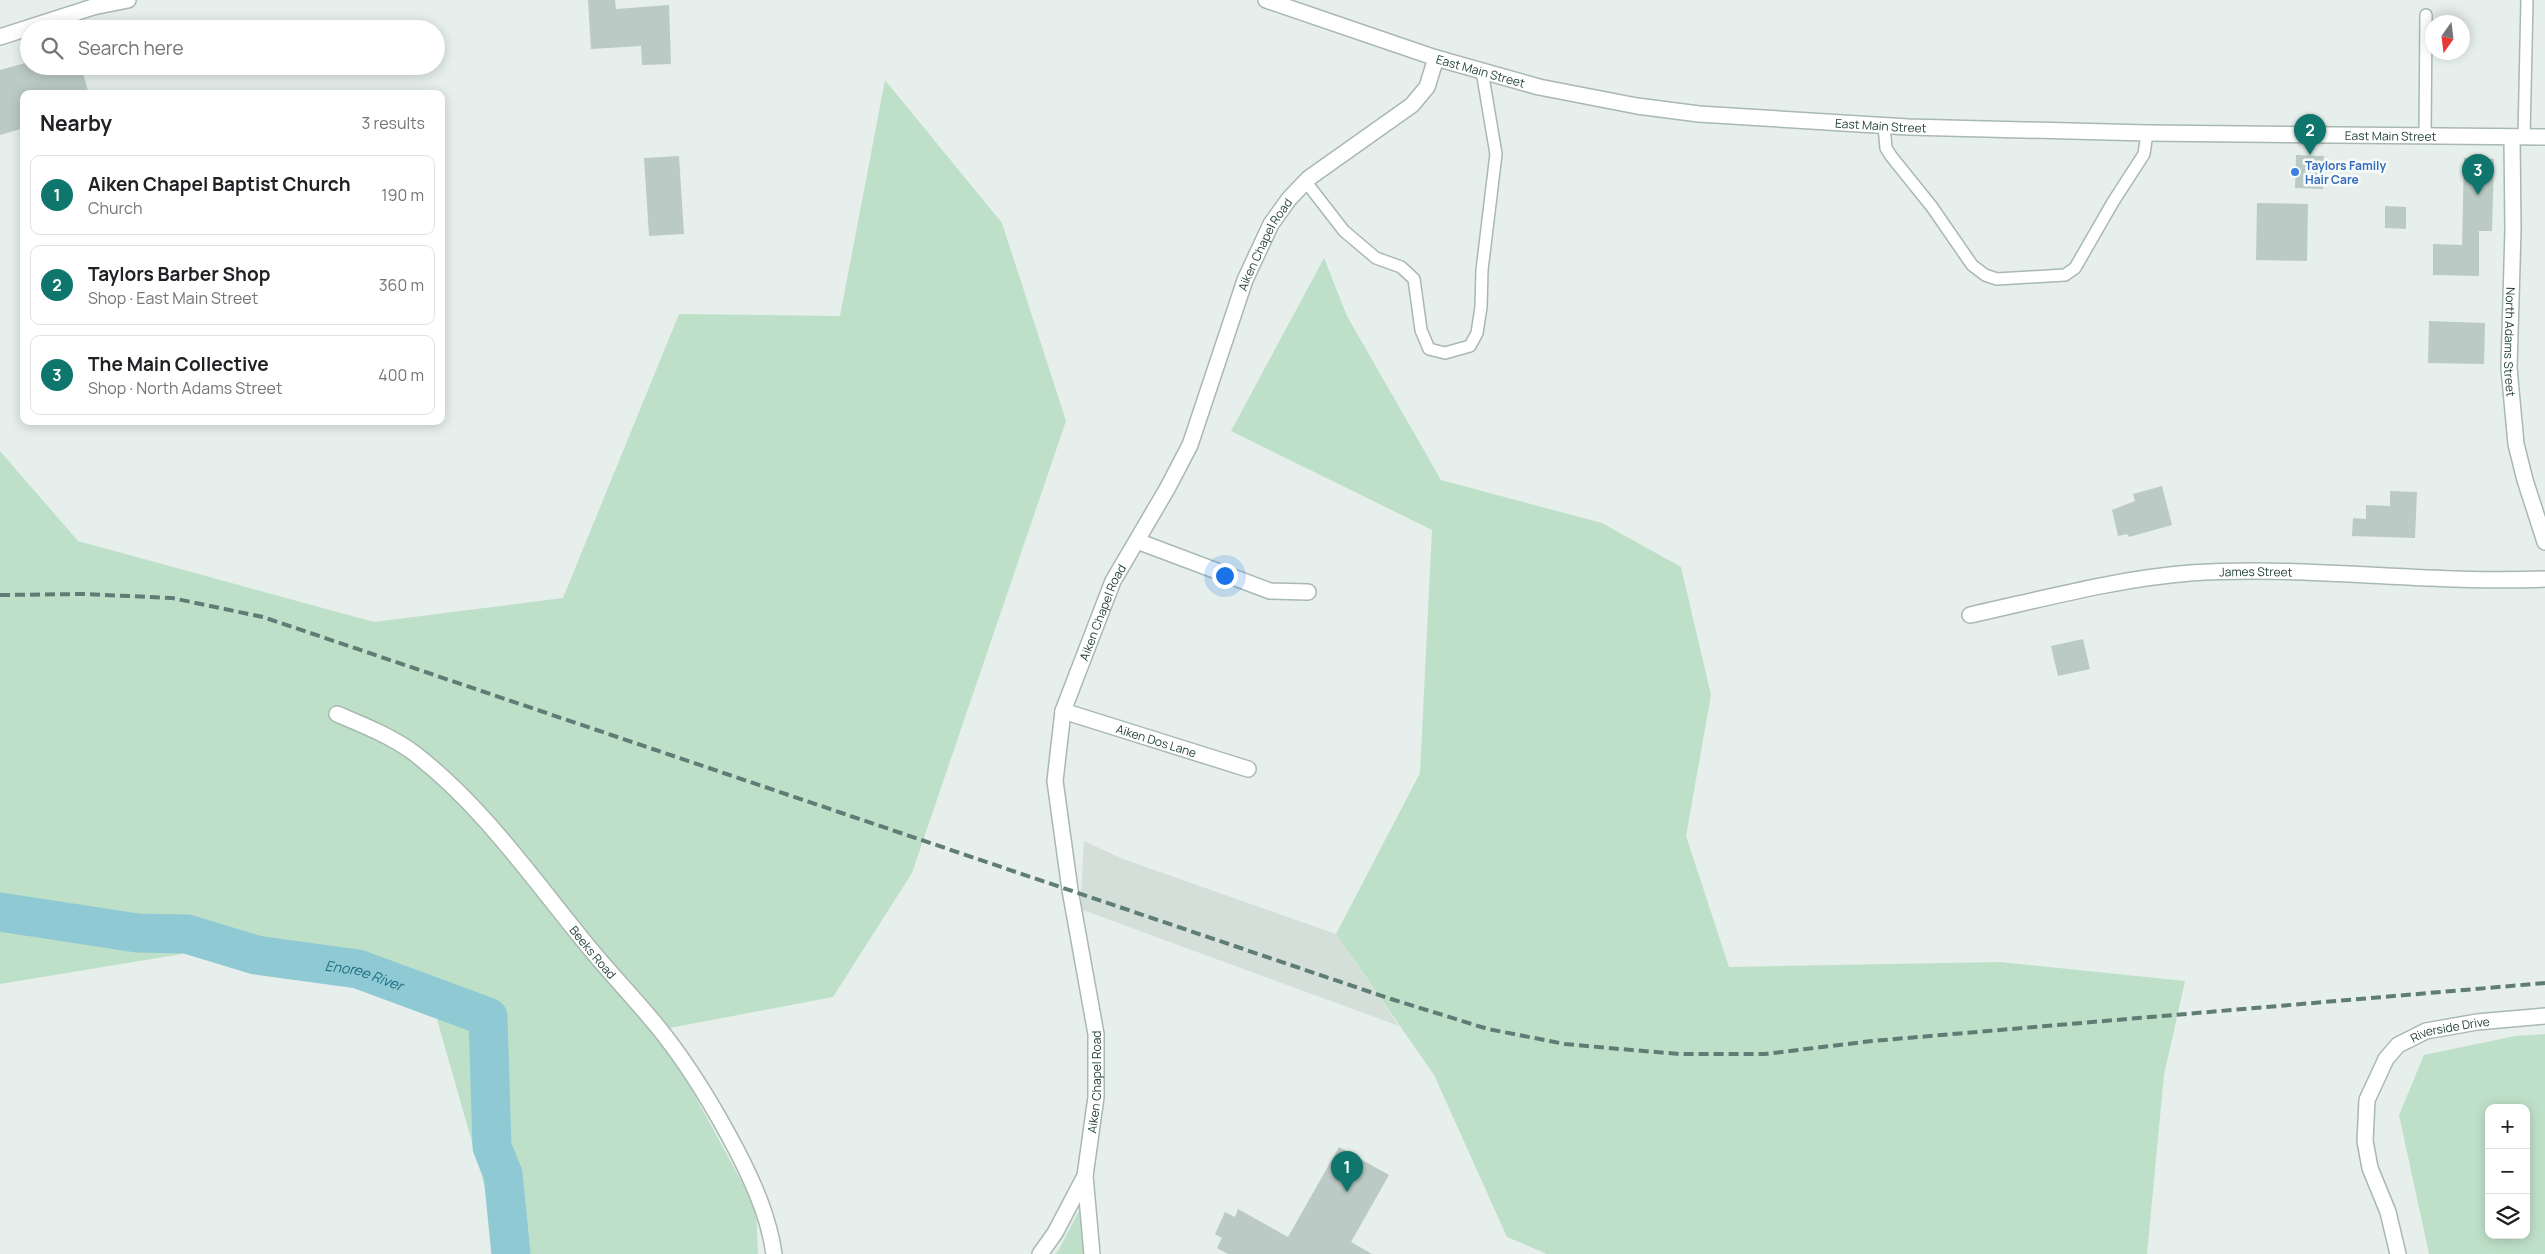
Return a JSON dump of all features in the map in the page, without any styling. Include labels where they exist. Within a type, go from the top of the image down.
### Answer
[{"type":"street","points":[[53,20],[93,7],[128,0]]},
{"type":"street","name":"East Main Street","points":[[1266,0],[1436,58],[1539,87],[1637,106],[1744,117],[1884,126],[2147,133],[2545,137]]},
{"type":"street","points":[[0,37],[20,31]]},
{"type":"street","name":"Aiken Chapel Road","points":[[1040,1254],[1055,1233],[1085,1176],[1096,1097],[1097,1051],[1090,989],[1070,890],[1056,781],[1063,711],[1113,581],[1190,445],[1214,379],[1228,329],[1258,247],[1271,224],[1288,199],[1306,182],[1412,106],[1427,87],[1436,58]]},
{"type":"street","name":"North Adams Street","points":[[2518,137],[2509,368],[2515,435],[2525,480],[2545,542]]},
{"type":"street","points":[[1137,540],[1270,591],[1308,592]]},
{"type":"street","name":"James Street","points":[[1970,615],[2113,583],[2190,573],[2303,572],[2498,581],[2545,579]]},
{"type":"street","name":"Aiken Dos Lane","points":[[1063,711],[1248,769]]},
{"type":"street","name":"Beeks Road","points":[[337,714],[379,732],[412,752],[472,805],[497,832],[580,937],[665,1035],[694,1075],[746,1169],[771,1233],[774,1254]]},
{"type":"street","name":"Riverside Drive","points":[[2398,1254],[2388,1212],[2370,1168],[2365,1141],[2367,1100],[2386,1059],[2398,1045],[2426,1031],[2477,1022],[2545,1016]]},
{"type":"street","points":[[1085,1176],[1092,1254]]},
{"type":"lane","points":[[2518,137],[2527,0]]},
{"type":"lane","points":[[2425,136],[2426,60]]},
{"type":"lane","points":[[1306,182],[1344,231],[1376,258],[1401,267],[1414,279],[1421,330],[1429,349],[1445,354],[1470,346],[1477,333],[1481,307],[1482,270],[1496,154],[1482,71]]},
{"type":"lane","points":[[1884,126],[1886,148],[1891,156],[1932,207],[1972,264],[1985,275],[1997,279],[2065,275],[2076,268],[2113,202],[2144,154],[2147,133]]},
{"type":"shaded area","points":[[1084,841],[1123,859],[1336,934],[1399,1026],[1080,909]]},
{"type":"green space","points":[[885,80],[1002,223],[1066,421],[912,873],[833,997],[659,1030],[756,1208],[758,1254],[504,1254],[432,1002],[200,951],[0,984],[0,451],[78,541],[374,622],[563,598],[679,314],[840,316]]},
{"type":"green space","points":[[1324,258],[1347,316],[1441,480],[1602,523],[1681,567],[1711,695],[1686,836],[1729,967],[2000,962],[2185,981],[2164,1075],[2147,1254],[1547,1254],[1507,1237],[1434,1075],[1336,934],[1420,773],[1432,530],[1231,431]]},
{"type":"green space","points":[[2545,1034],[2545,1254],[2429,1254],[2399,1115],[2424,1055],[2515,1036]]},
{"type":"green space","points":[[1079,1211],[1086,1254],[1055,1254],[1058,1251]]},
{"type":"building","points":[[588,0],[615,0],[616,9],[669,5],[671,64],[642,65],[641,46],[591,49]]},
{"type":"building","points":[[20,64],[20,75],[84,75],[88,90],[20,90],[20,129],[0,135],[0,70]]},
{"type":"building","points":[[2296,155],[2324,156],[2323,189],[2295,188]]},
{"type":"building","points":[[679,156],[684,234],[649,236],[644,158]]},
{"type":"building","points":[[2464,158],[2494,159],[2492,231],[2479,231],[2479,276],[2433,275],[2433,244],[2462,245]]},
{"type":"building","points":[[2257,203],[2308,204],[2307,261],[2256,260]]},
{"type":"building","points":[[2385,206],[2406,207],[2406,229],[2385,228]]},
{"type":"building","points":[[2429,321],[2485,323],[2484,364],[2428,363]]},
{"type":"building","points":[[2162,486],[2172,525],[2129,537],[2127,534],[2118,536],[2112,510],[2135,501],[2133,494]]},
{"type":"building","points":[[2390,491],[2417,492],[2415,538],[2352,536],[2353,518],[2366,519],[2366,505],[2390,506]]},
{"type":"building","points":[[2083,639],[2090,669],[2058,676],[2051,646]]},
{"type":"building","points":[[1339,1147],[1389,1175],[1351,1242],[1372,1254],[1228,1254],[1217,1248],[1222,1238],[1215,1234],[1225,1212],[1235,1217],[1238,1209],[1288,1237]]},
{"type":"waterway","name":"Enoree River","points":[[0,912],[137,933],[187,934],[256,955],[358,969],[488,1017],[492,1147],[503,1174],[511,1254]]},
{"type":"railway","points":[[0,595],[84,594],[172,598],[263,617],[1391,999],[1488,1029],[1565,1044],[1680,1054],[1765,1054],[1872,1041],[2545,983]]},
{"type":"place","name":"Taylors Barber Shop","points":[[2310,155]]},
{"type":"place","name":"Taylors Family Hair Care","points":[[2295,172]]},
{"type":"place","name":"The Main Collective","points":[[2478,195]]},
{"type":"place","name":"Aiken Chapel Baptist Church","points":[[1347,1192]]}]
